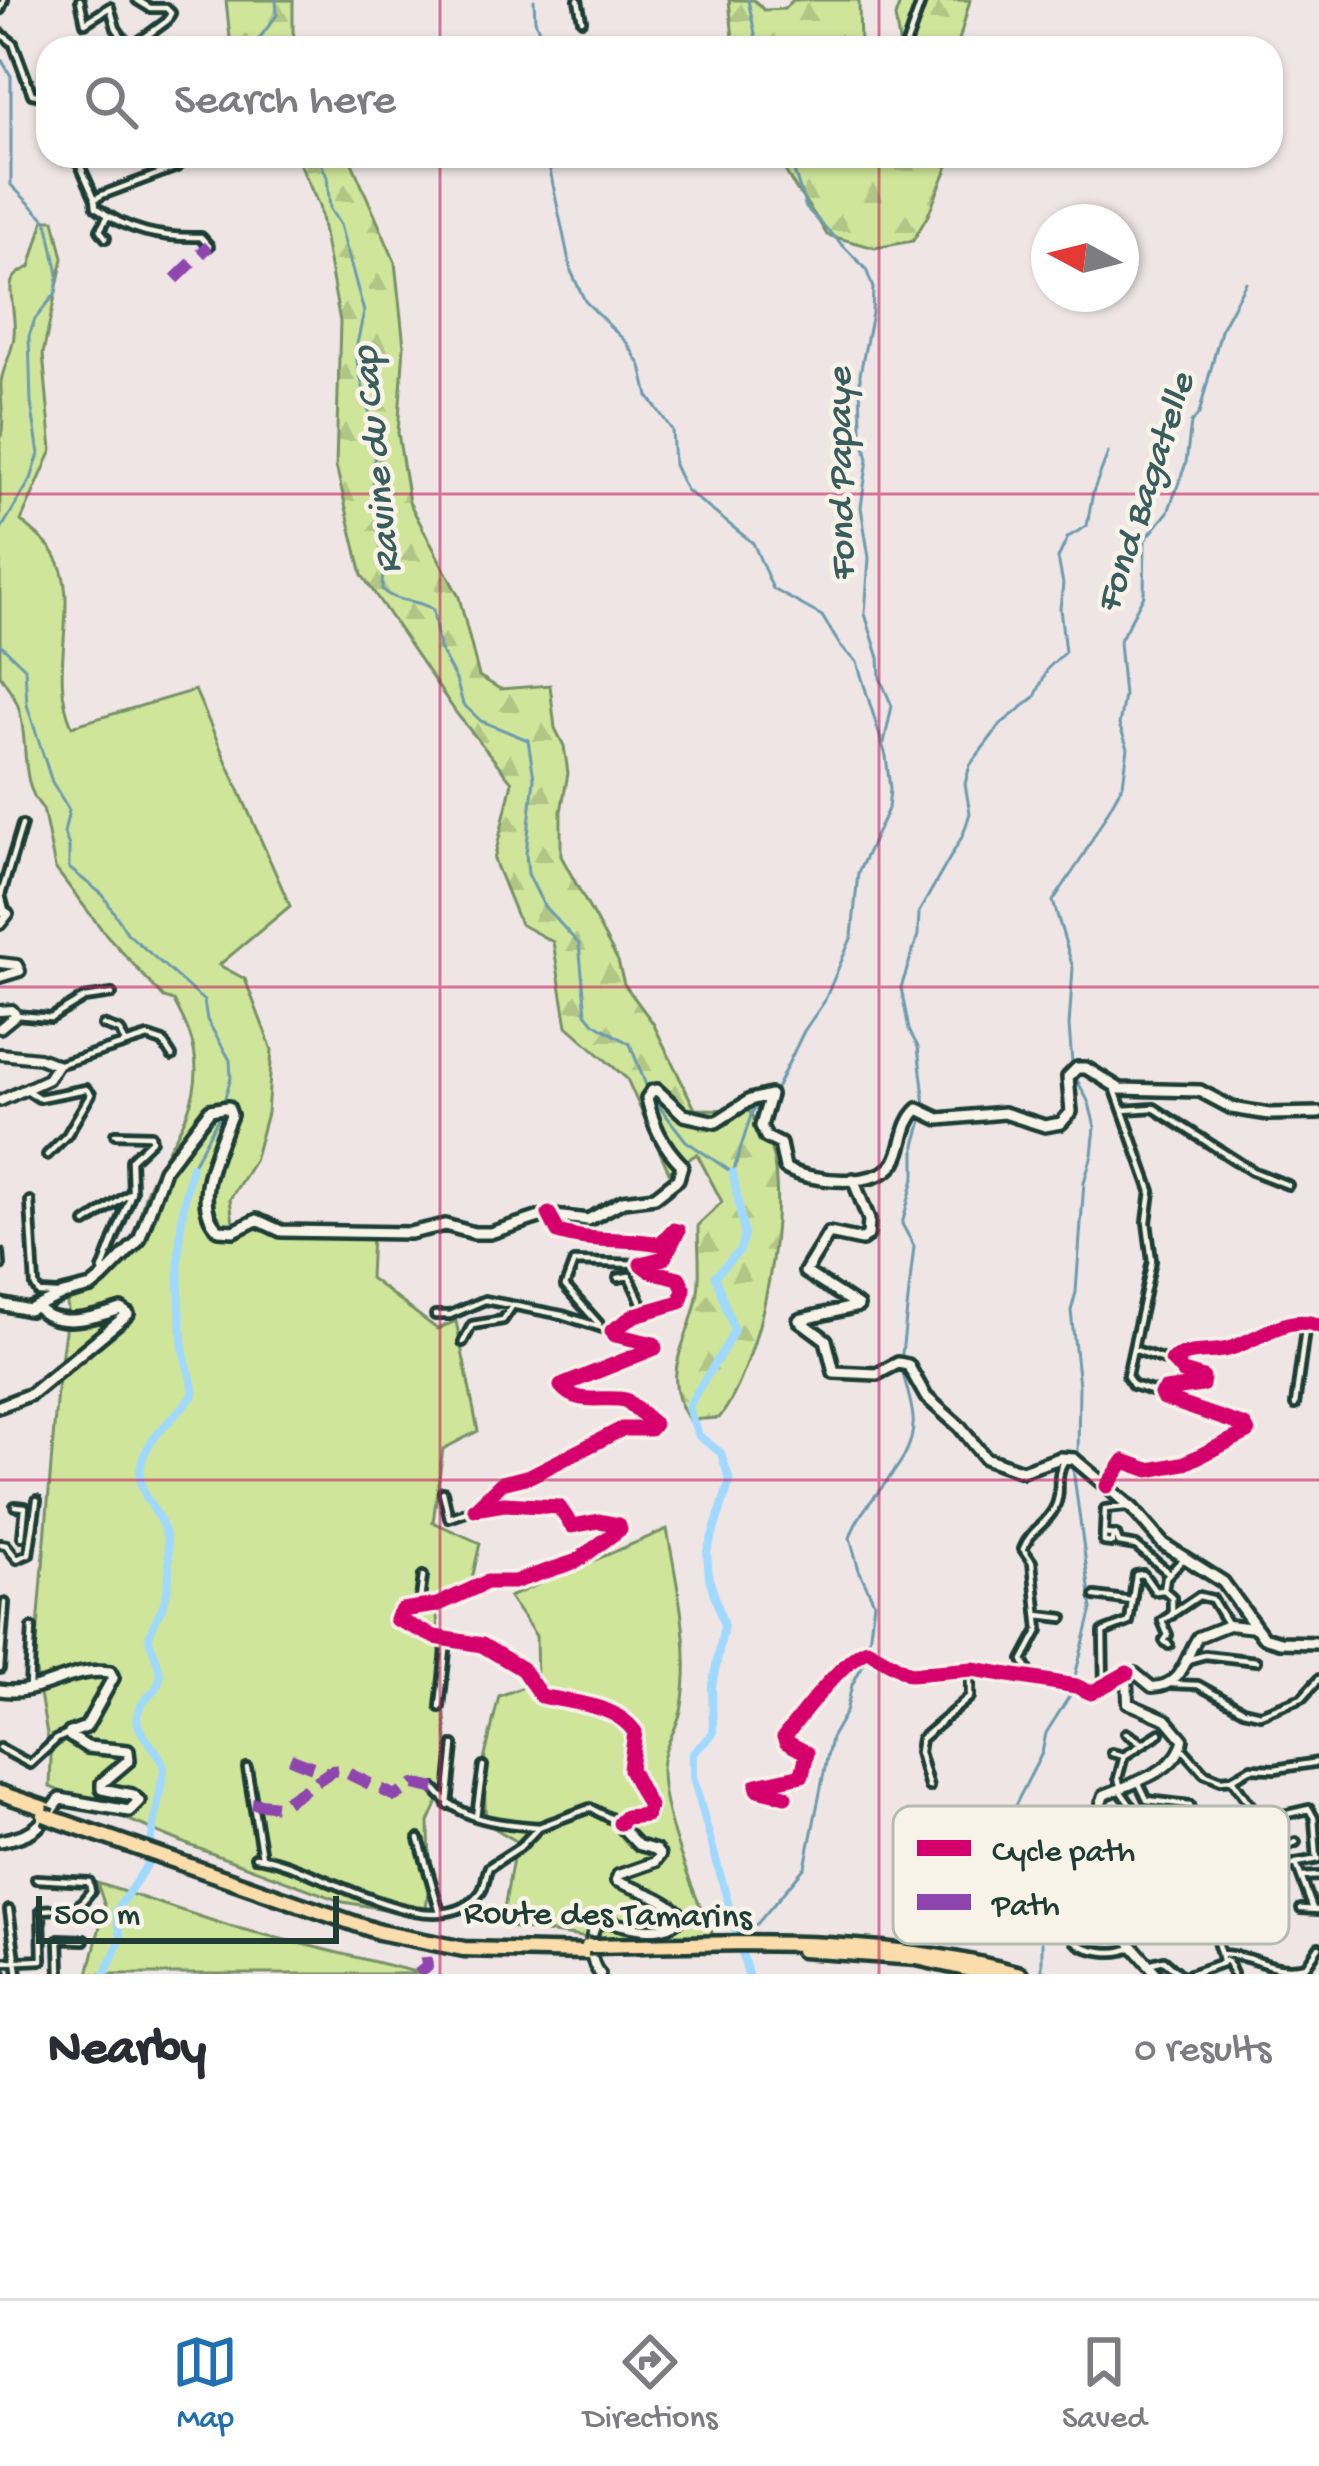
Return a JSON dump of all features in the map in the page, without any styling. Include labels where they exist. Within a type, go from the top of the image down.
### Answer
[{"type":"highway","name":"Route des Tamarins","points":[[0,1796],[379,1932],[421,1942],[508,1953],[702,1947],[918,1950],[1020,1974]]},
{"type":"highway","name":"Route des Tamarins","points":[[772,1947],[916,1958],[988,1974]]},
{"type":"main road","points":[[0,1304],[22,1310],[37,1306],[83,1290],[104,1276],[139,1240],[164,1170],[210,1110],[222,1106],[231,1115],[205,1198],[209,1219],[219,1230],[234,1232],[261,1220],[281,1231],[410,1233],[445,1225],[482,1234],[549,1214],[588,1220],[622,1201],[655,1197],[671,1187],[682,1165],[664,1147],[654,1126],[646,1098],[652,1090],[684,1115],[716,1122],[750,1100],[770,1095],[761,1126],[766,1137],[780,1144],[784,1168],[825,1182],[853,1179],[891,1166],[908,1122],[919,1109],[939,1119],[1004,1113],[1050,1126],[1065,1120],[1071,1112],[1068,1077],[1074,1068],[1086,1068],[1114,1087],[1200,1091],[1232,1108],[1269,1114],[1319,1113]]},
{"type":"main road","points":[[853,1179],[868,1220],[868,1235],[862,1240],[829,1233],[805,1269],[806,1274],[858,1304],[854,1310],[799,1320],[826,1340],[831,1368],[839,1373],[878,1374],[898,1363],[908,1365],[926,1396],[992,1462],[1030,1471],[1067,1457],[1128,1505],[1163,1544],[1223,1582],[1263,1637],[1274,1642],[1319,1642]]},
{"type":"main road","points":[[0,1406],[31,1394],[128,1314],[121,1309],[96,1318],[52,1318],[37,1306]]},
{"type":"main road","points":[[0,1690],[29,1691],[80,1671],[112,1675],[86,1727],[70,1732]]},
{"type":"main road","points":[[0,1841],[34,1831],[66,1798],[104,1810],[129,1811],[138,1806],[136,1797],[105,1792],[101,1786],[129,1760],[130,1753],[114,1747],[87,1747],[70,1732]]},
{"type":"street","points":[[0,10],[4,0]]},
{"type":"street","points":[[80,0],[85,23],[110,7],[122,36]]},
{"type":"street","points":[[137,0],[150,8],[166,8],[171,14],[146,36]]},
{"type":"street","points":[[578,0],[582,20]]},
{"type":"street","points":[[909,36],[922,0]]},
{"type":"street","points":[[0,33],[13,43],[36,95]]},
{"type":"street","points":[[81,168],[96,207],[108,216],[128,228],[160,236],[201,237],[209,246]]},
{"type":"street","points":[[95,199],[174,168]]},
{"type":"street","points":[[106,238],[100,230],[108,216]]},
{"type":"street","points":[[0,924],[8,914],[1,896],[22,825]]},
{"type":"street","points":[[0,963],[17,965],[20,970],[0,977]]},
{"type":"street","points":[[0,1028],[16,1015],[51,1018],[84,998],[112,994]]},
{"type":"street","points":[[0,1011],[14,1010],[16,1015]]},
{"type":"street","points":[[103,1025],[120,1031],[125,1043]]},
{"type":"street","points":[[0,1054],[57,1065],[153,1037],[172,1056]]},
{"type":"street","points":[[0,1101],[48,1079],[57,1065]]},
{"type":"street","points":[[1107,1486],[1124,1461],[1149,1470],[1185,1463],[1248,1432],[1245,1426],[1168,1401],[1129,1382],[1152,1261],[1147,1222],[1151,1192],[1114,1087]]},
{"type":"street","points":[[25,1089],[39,1098],[86,1089],[91,1094],[67,1135],[46,1156]]},
{"type":"street","points":[[1124,1110],[1154,1108],[1252,1171],[1288,1185]]},
{"type":"street","points":[[104,1276],[102,1270],[132,1192],[131,1160],[152,1140],[151,1135],[115,1134]]},
{"type":"street","points":[[86,1223],[132,1192]]},
{"type":"street","points":[[30,1202],[34,1286],[39,1293],[63,1294]]},
{"type":"street","points":[[475,1509],[496,1486],[530,1476],[616,1431],[652,1427],[655,1420],[626,1400],[588,1400],[567,1394],[561,1386],[655,1348],[654,1343],[615,1335],[565,1286],[574,1262],[641,1264],[664,1258],[678,1231],[673,1230],[660,1244],[621,1237],[592,1240],[558,1232],[549,1214]]},
{"type":"street","points":[[0,1253],[1,1265]]},
{"type":"street","points":[[435,1315],[450,1315],[484,1300],[608,1330],[645,1311],[680,1302],[684,1289],[679,1278],[641,1264]]},
{"type":"street","points":[[618,1278],[628,1276],[645,1311]]},
{"type":"street","points":[[463,1342],[472,1325],[503,1320],[512,1307]]},
{"type":"street","points":[[1172,1363],[1188,1352],[1232,1348],[1269,1329],[1306,1322],[1319,1325]]},
{"type":"street","points":[[1295,1405],[1306,1322]]},
{"type":"street","points":[[1132,1349],[1203,1378],[1202,1385],[1161,1394]]},
{"type":"street","points":[[1032,1678],[1023,1660],[1039,1630],[1038,1615],[1032,1562],[1023,1550],[1033,1529],[1051,1516],[1058,1503],[1056,1478],[1067,1457]]},
{"type":"street","points":[[443,1492],[448,1518],[504,1504],[559,1507],[572,1526],[599,1521],[619,1525],[620,1529],[577,1561],[514,1582],[487,1582],[437,1605],[402,1610],[395,1619],[406,1627],[482,1645],[522,1669],[541,1696],[598,1708],[630,1724],[635,1740],[630,1769],[650,1806],[646,1815],[620,1822]]},
{"type":"street","points":[[0,1544],[17,1559],[27,1557],[37,1500]]},
{"type":"street","points":[[1128,1505],[1105,1509],[1104,1534],[1136,1546],[1169,1574]]},
{"type":"street","points":[[15,1506],[25,1507],[22,1537]]},
{"type":"street","points":[[23,1528],[34,1529]]},
{"type":"street","points":[[1164,1591],[1169,1574],[1185,1557]]},
{"type":"street","points":[[1104,1688],[1103,1632],[1126,1626],[1139,1573],[1155,1592],[1172,1597],[1172,1615]]},
{"type":"street","points":[[419,1608],[423,1576]]},
{"type":"street","points":[[1095,1596],[1132,1601]]},
{"type":"street","points":[[1169,1645],[1161,1624],[1199,1596],[1207,1596],[1228,1624]]},
{"type":"street","points":[[0,1669],[4,1603]]},
{"type":"street","points":[[1038,1615],[1063,1618]]},
{"type":"street","points":[[1171,1684],[1198,1636],[1228,1624],[1256,1628]]},
{"type":"street","points":[[29,1691],[32,1628]]},
{"type":"street","points":[[440,1707],[447,1639]]},
{"type":"street","points":[[785,1796],[758,1790],[757,1785],[802,1775],[808,1753],[786,1742],[785,1736],[810,1698],[825,1690],[858,1653],[867,1651],[910,1675],[970,1670],[1076,1686],[1091,1693],[1126,1673],[1135,1673],[1152,1687],[1198,1685],[1251,1714],[1302,1697],[1319,1679]]},
{"type":"street","points":[[1187,1660],[1205,1654],[1256,1661]]},
{"type":"street","points":[[929,1787],[920,1757],[921,1739],[970,1697],[970,1670]]},
{"type":"street","points":[[1126,1673],[1128,1703],[1167,1720],[1179,1731],[1182,1748],[1212,1779],[1232,1779],[1251,1768],[1319,1762]]},
{"type":"street","points":[[0,1748],[29,1763],[70,1732]]},
{"type":"street","points":[[1126,1733],[1142,1743]]},
{"type":"street","points":[[1130,1806],[1118,1778],[1124,1756],[1160,1733]]},
{"type":"street","points":[[448,1805],[454,1745]]},
{"type":"street","points":[[1104,1806],[1102,1798],[1168,1765],[1182,1748]]},
{"type":"street","points":[[1112,1753],[1124,1756]]},
{"type":"street","points":[[476,1817],[483,1766]]},
{"type":"street","points":[[248,1768],[258,1857],[411,1912],[462,1907],[478,1896],[489,1867],[520,1847],[538,1827]]},
{"type":"street","points":[[1232,1779],[1251,1806]]},
{"type":"street","points":[[1138,1780],[1148,1800],[1190,1806]]},
{"type":"street","points":[[435,1789],[448,1805],[498,1824],[538,1827],[590,1808],[620,1822],[638,1845],[656,1850],[660,1855],[655,1862],[618,1875],[616,1881],[652,1894],[682,1916],[675,1924],[657,1928],[634,1930],[606,1921],[596,1925],[591,1942],[598,1974]]},
{"type":"street","points":[[1289,1814],[1309,1809],[1315,1818],[1318,1859],[1289,1866]]},
{"type":"street","points":[[419,1839],[440,1912]]},
{"type":"street","points":[[1289,1845],[1296,1842]]},
{"type":"street","points":[[1296,1862],[1316,1910],[1301,1909]]},
{"type":"street","points":[[1302,1877],[1319,1876]]},
{"type":"street","points":[[36,1880],[89,1882],[91,1891],[77,1908],[40,1910],[43,1960]]},
{"type":"street","points":[[8,1910],[18,1974]]},
{"type":"street","points":[[60,1974],[59,1939],[83,1940]]},
{"type":"street","points":[[1079,1944],[1123,1953],[1132,1947]]},
{"type":"street","points":[[1132,1944],[1157,1974]]},
{"type":"street","points":[[1218,1944],[1234,1974]]},
{"type":"street","points":[[1222,1957],[1250,1955],[1271,1970],[1298,1969],[1306,1966],[1319,1947]]},
{"type":"street","points":[[1190,1974],[1218,1966],[1222,1957]]},
{"type":"street","points":[[1152,1964],[1164,1960],[1180,1974]]},
{"type":"street","points":[[0,1962],[58,1962]]},
{"type":"green space","points":[[226,0],[293,0],[294,36],[230,36]]},
{"type":"green space","points":[[729,0],[754,0],[764,10],[784,9],[793,0],[859,0],[860,36],[733,36]]},
{"type":"green space","points":[[901,0],[970,0],[960,36],[898,36],[895,17]]},
{"type":"green space","points":[[302,168],[354,168],[395,262],[404,346],[398,433],[409,502],[459,597],[479,676],[500,689],[550,685],[555,728],[564,746],[568,773],[561,812],[561,856],[618,961],[624,984],[653,1023],[695,1109],[748,1110],[768,1141],[777,1203],[768,1284],[747,1362],[719,1418],[689,1420],[680,1402],[676,1371],[698,1292],[698,1225],[722,1202],[697,1154],[669,1172],[627,1079],[567,1026],[553,942],[520,924],[494,860],[512,782],[457,714],[362,575],[336,466],[340,322],[319,206]]},
{"type":"green space","points":[[784,168],[947,168],[913,241],[875,248],[827,235]]},
{"type":"green space","points":[[44,220],[54,220],[63,258],[43,354],[52,450],[21,521],[52,550],[63,574],[62,682],[72,726],[195,690],[290,906],[219,965],[245,979],[272,1050],[267,1113],[254,1161],[230,1199],[233,1223],[372,1235],[370,1278],[437,1329],[456,1321],[478,1431],[443,1449],[433,1522],[480,1543],[471,1584],[436,1605],[450,1775],[429,1822],[425,1916],[343,1902],[50,1787],[51,1757],[35,1666],[68,1309],[64,1289],[101,1272],[131,1243],[147,1190],[191,1103],[196,1070],[190,1034],[174,1001],[164,998],[103,931],[55,868],[43,809],[27,775],[19,709],[0,675],[1,382],[14,335],[12,282],[30,267]]},
{"type":"green space","points":[[667,1529],[682,1617],[685,1684],[663,1760],[663,1787],[680,1854],[714,1937],[634,1944],[501,1926],[516,1841],[486,1823],[483,1765],[499,1696],[537,1682],[536,1636],[509,1597]]},
{"type":"green space","points":[[97,1883],[229,1926],[424,1974],[88,1974],[105,1906]]},
{"type":"waterway","name":"Ravine du Cap","points":[[261,36],[277,15],[276,0]]},
{"type":"waterway","points":[[534,0],[541,36]]},
{"type":"waterway","name":"Fond Papaye","points":[[748,0],[756,36]]},
{"type":"waterway","points":[[0,57],[11,76],[11,185],[47,221],[58,274],[56,293],[35,319],[29,336],[31,403],[39,454],[31,479],[0,531]]},
{"type":"waterway","name":"Ravine du Cap","points":[[323,168],[330,209],[340,225],[364,312],[355,353],[375,440],[373,489],[382,589],[433,610],[439,648],[463,704],[481,721],[528,740],[534,778],[528,874],[544,906],[579,944],[586,1013],[630,1044],[647,1088]]},
{"type":"waterway","points":[[550,168],[571,271],[585,301],[627,343],[641,366],[648,396],[672,430],[674,465],[686,490],[753,543],[773,589],[822,616],[841,647],[857,662],[886,756],[888,809],[858,873],[852,936],[824,1002],[775,1091]]},
{"type":"waterway","name":"Fond Papaye","points":[[793,168],[806,208],[866,269],[873,288],[860,374],[861,429],[868,459],[861,507],[869,558],[865,614],[880,678],[892,706],[884,743]]},
{"type":"waterway","name":"Fond Bagatelle","points":[[1072,1063],[1073,968],[1053,901],[1123,784],[1128,748],[1119,725],[1124,696],[1119,642],[1144,595],[1145,540],[1168,512],[1222,327],[1246,282]]},
{"type":"waterway","points":[[925,1105],[918,1047],[909,1030],[901,988],[918,935],[919,912],[963,835],[970,813],[965,784],[970,765],[1001,724],[1035,697],[1048,668],[1065,652],[1058,558],[1068,537],[1087,526],[1093,492],[1108,453]]},
{"type":"waterway","points":[[0,564],[0,573]]},
{"type":"waterway","points":[[0,644],[25,668],[27,705],[52,782],[69,810],[64,833],[69,868],[103,895],[127,933],[204,1001],[207,1020],[230,1060],[224,1101]]},
{"type":"waterway","name":"Fond Bagatelle","points":[[1077,1080],[1095,1127],[1084,1182],[1071,1311],[1079,1386],[1078,1455]]},
{"type":"waterway","name":"Ravine du Cap","points":[[655,1101],[686,1141],[733,1173],[752,1112],[761,1100]]},
{"type":"waterway","points":[[192,1166],[222,1111]]},
{"type":"waterway","points":[[902,1354],[914,1246],[902,1224],[923,1117]]},
{"type":"waterway","points":[[105,1974],[121,1938],[116,1911],[147,1865],[164,1769],[137,1718],[140,1706],[159,1683],[149,1639],[166,1598],[169,1573],[166,1533],[146,1497],[141,1466],[153,1440],[194,1394],[183,1348],[179,1279],[180,1234],[192,1166]]},
{"type":"waterway","name":"Ravine du Cap","points":[[733,1173],[744,1234],[740,1250],[715,1276],[734,1330],[688,1408],[699,1436],[721,1453],[730,1481],[707,1552],[709,1578],[724,1626],[712,1686],[713,1734],[693,1753],[693,1777],[748,1974]]},
{"type":"waterway","points":[[735,1929],[757,1924],[805,1867],[831,1738],[867,1657],[874,1602],[850,1538],[898,1466],[912,1435],[902,1370]]},
{"type":"waterway","name":"Fond Bagatelle","points":[[1073,1469],[1092,1609],[1073,1684]]},
{"type":"waterway","name":"Fond Bagatelle","points":[[1015,1806],[1042,1753],[1046,1733],[1072,1692]]},
{"type":"waterway","name":"Fond Bagatelle","points":[[1042,1944],[1042,1971]]},
{"type":"marked path","points":[[175,279],[209,246]]},
{"type":"marked path","points":[[290,1758],[328,1773]]},
{"type":"marked path","points":[[252,1803],[279,1806],[332,1771],[341,1770],[395,1796],[414,1784],[435,1789]]},
{"type":"marked path","points":[[418,1974],[427,1967],[426,1957]]},
{"type":"cycle path","points":[[549,1214],[558,1232],[583,1238],[660,1244],[673,1230],[678,1231],[664,1258],[641,1264],[679,1278],[684,1289],[680,1302],[635,1315],[612,1331],[655,1348],[561,1386],[583,1398],[626,1400],[654,1424],[650,1429],[622,1429],[530,1476],[502,1483],[475,1509],[504,1504],[559,1507],[572,1526],[599,1521],[620,1529],[577,1561],[514,1582],[487,1582],[437,1605],[402,1610],[396,1619],[435,1637],[482,1645],[522,1669],[541,1696],[592,1706],[626,1722],[635,1732],[630,1769],[649,1806],[646,1815],[626,1817],[620,1823]]},
{"type":"cycle path","points":[[1107,1486],[1124,1461],[1149,1470],[1185,1463],[1248,1432],[1245,1426],[1163,1398],[1165,1390],[1202,1385],[1203,1378],[1183,1372],[1172,1360],[1228,1349],[1284,1325],[1319,1326]]},
{"type":"cycle path","points":[[785,1796],[757,1785],[802,1775],[807,1753],[784,1737],[835,1676],[867,1650],[910,1674],[973,1669],[1076,1686],[1091,1693],[1127,1673]]}]
